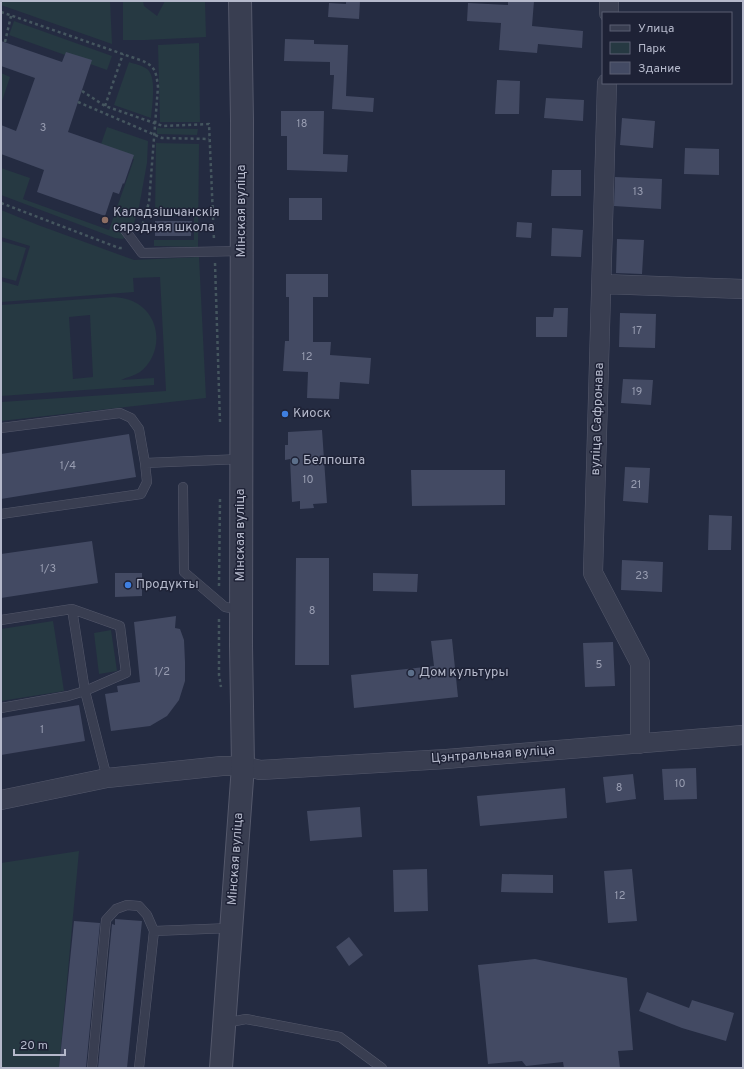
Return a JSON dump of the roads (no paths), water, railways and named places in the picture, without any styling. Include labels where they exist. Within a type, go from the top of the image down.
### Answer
[{"type":"street","name":"Мінская вуліца","points":[[221,1068],[243,766],[241,459],[242,120],[240,1]]},
{"type":"street","points":[[609,1],[609,12]]},
{"type":"street","name":"вуліца Сафронава","points":[[607,84],[593,573],[640,663],[640,744]]},
{"type":"street","points":[[602,284],[743,289]]},
{"type":"street","name":"Цэнтральная вуліца","points":[[1,800],[106,778],[222,766],[243,766],[260,770],[446,759],[743,735]]},
{"type":"lane","points":[[126,230],[133,242],[142,252],[241,251]]},
{"type":"lane","points":[[1,428],[120,413],[131,418],[139,429],[147,482],[141,494],[1,514]]},
{"type":"lane","points":[[145,463],[241,459]]},
{"type":"lane","points":[[183,487],[184,572],[225,607],[242,610]]},
{"type":"lane","points":[[72,609],[85,691],[106,778]]},
{"type":"lane","points":[[1,620],[72,609],[106,620],[120,626],[126,673],[85,691],[68,696],[1,708]]},
{"type":"lane","points":[[92,1068],[106,920],[116,909],[127,905],[139,906],[147,915],[154,931],[139,1068]]},
{"type":"lane","points":[[154,931],[231,928]]},
{"type":"lane","points":[[225,1023],[246,1019],[340,1037],[382,1068]]},
{"type":"place","name":"Каладзішчанскія сярэдняя школа","points":[[105,220]]},
{"type":"place","name":"Киоск","points":[[285,414]]},
{"type":"place","name":"Белпошта","points":[[295,461]]},
{"type":"place","name":"Продукты","points":[[128,585]]},
{"type":"place","name":"Дом культуры","points":[[411,673]]}]
